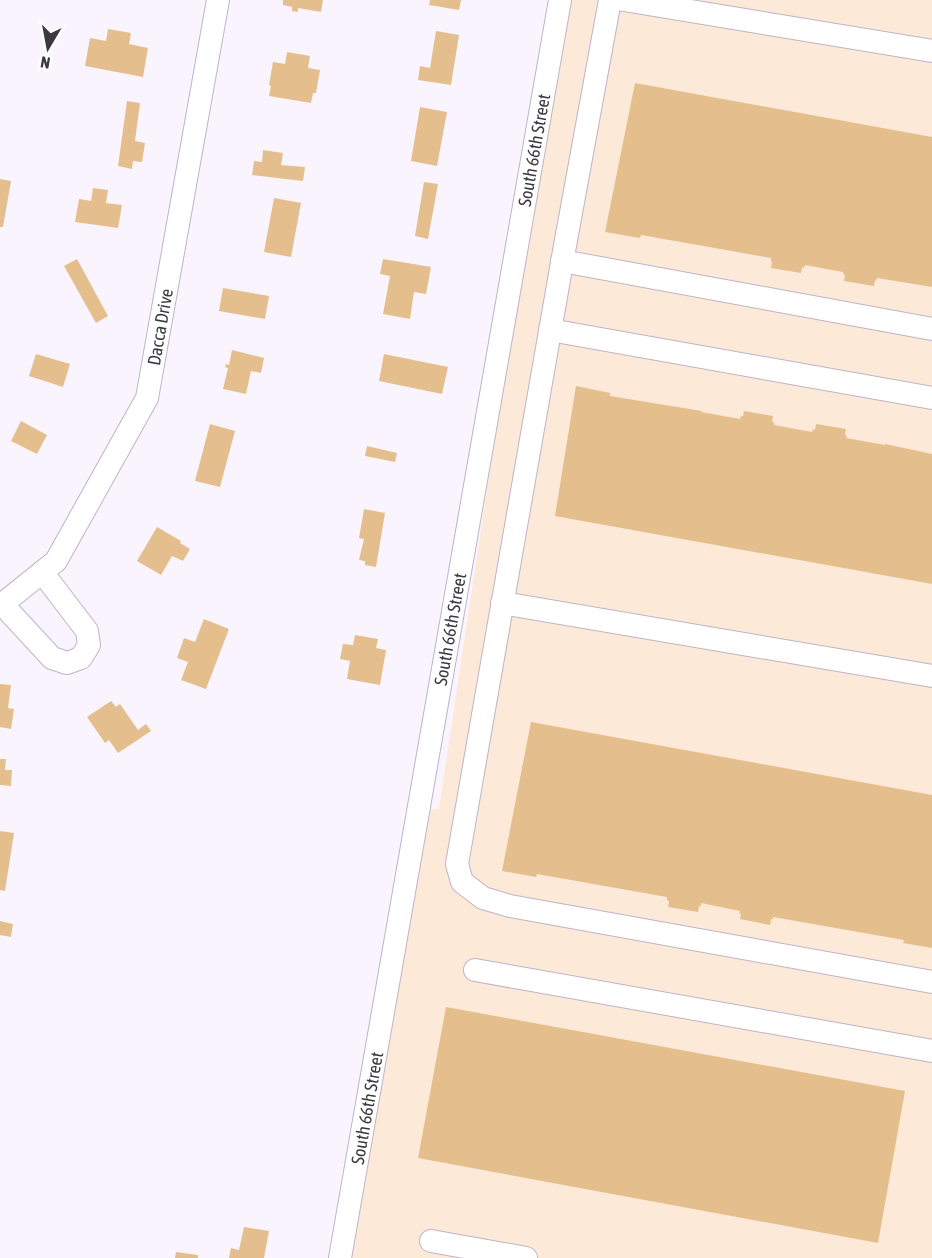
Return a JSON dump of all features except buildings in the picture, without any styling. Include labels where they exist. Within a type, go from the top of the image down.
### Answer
[{"type":"street","name":"Dacca Drive","points":[[1,606],[57,561],[147,398],[218,0]]},
{"type":"street","name":"South 66th Street","points":[[340,1258],[560,0]]},
{"type":"street","points":[[610,0],[457,864],[462,882],[483,898],[510,906],[932,982]]},
{"type":"street","points":[[624,0],[932,51]]},
{"type":"street","points":[[562,261],[932,329]]},
{"type":"street","points":[[550,330],[932,398]]},
{"type":"street","points":[[1,606],[52,658],[68,663],[81,658],[89,645],[87,631],[42,572]]},
{"type":"street","points":[[502,603],[932,676]]},
{"type":"street","points":[[475,970],[932,1051]]},
{"type":"street","points":[[431,1241],[526,1258]]},
{"type":"shaded area","points":[[571,0],[932,0],[932,1258],[352,1258],[430,809],[439,809],[498,416]]}]
